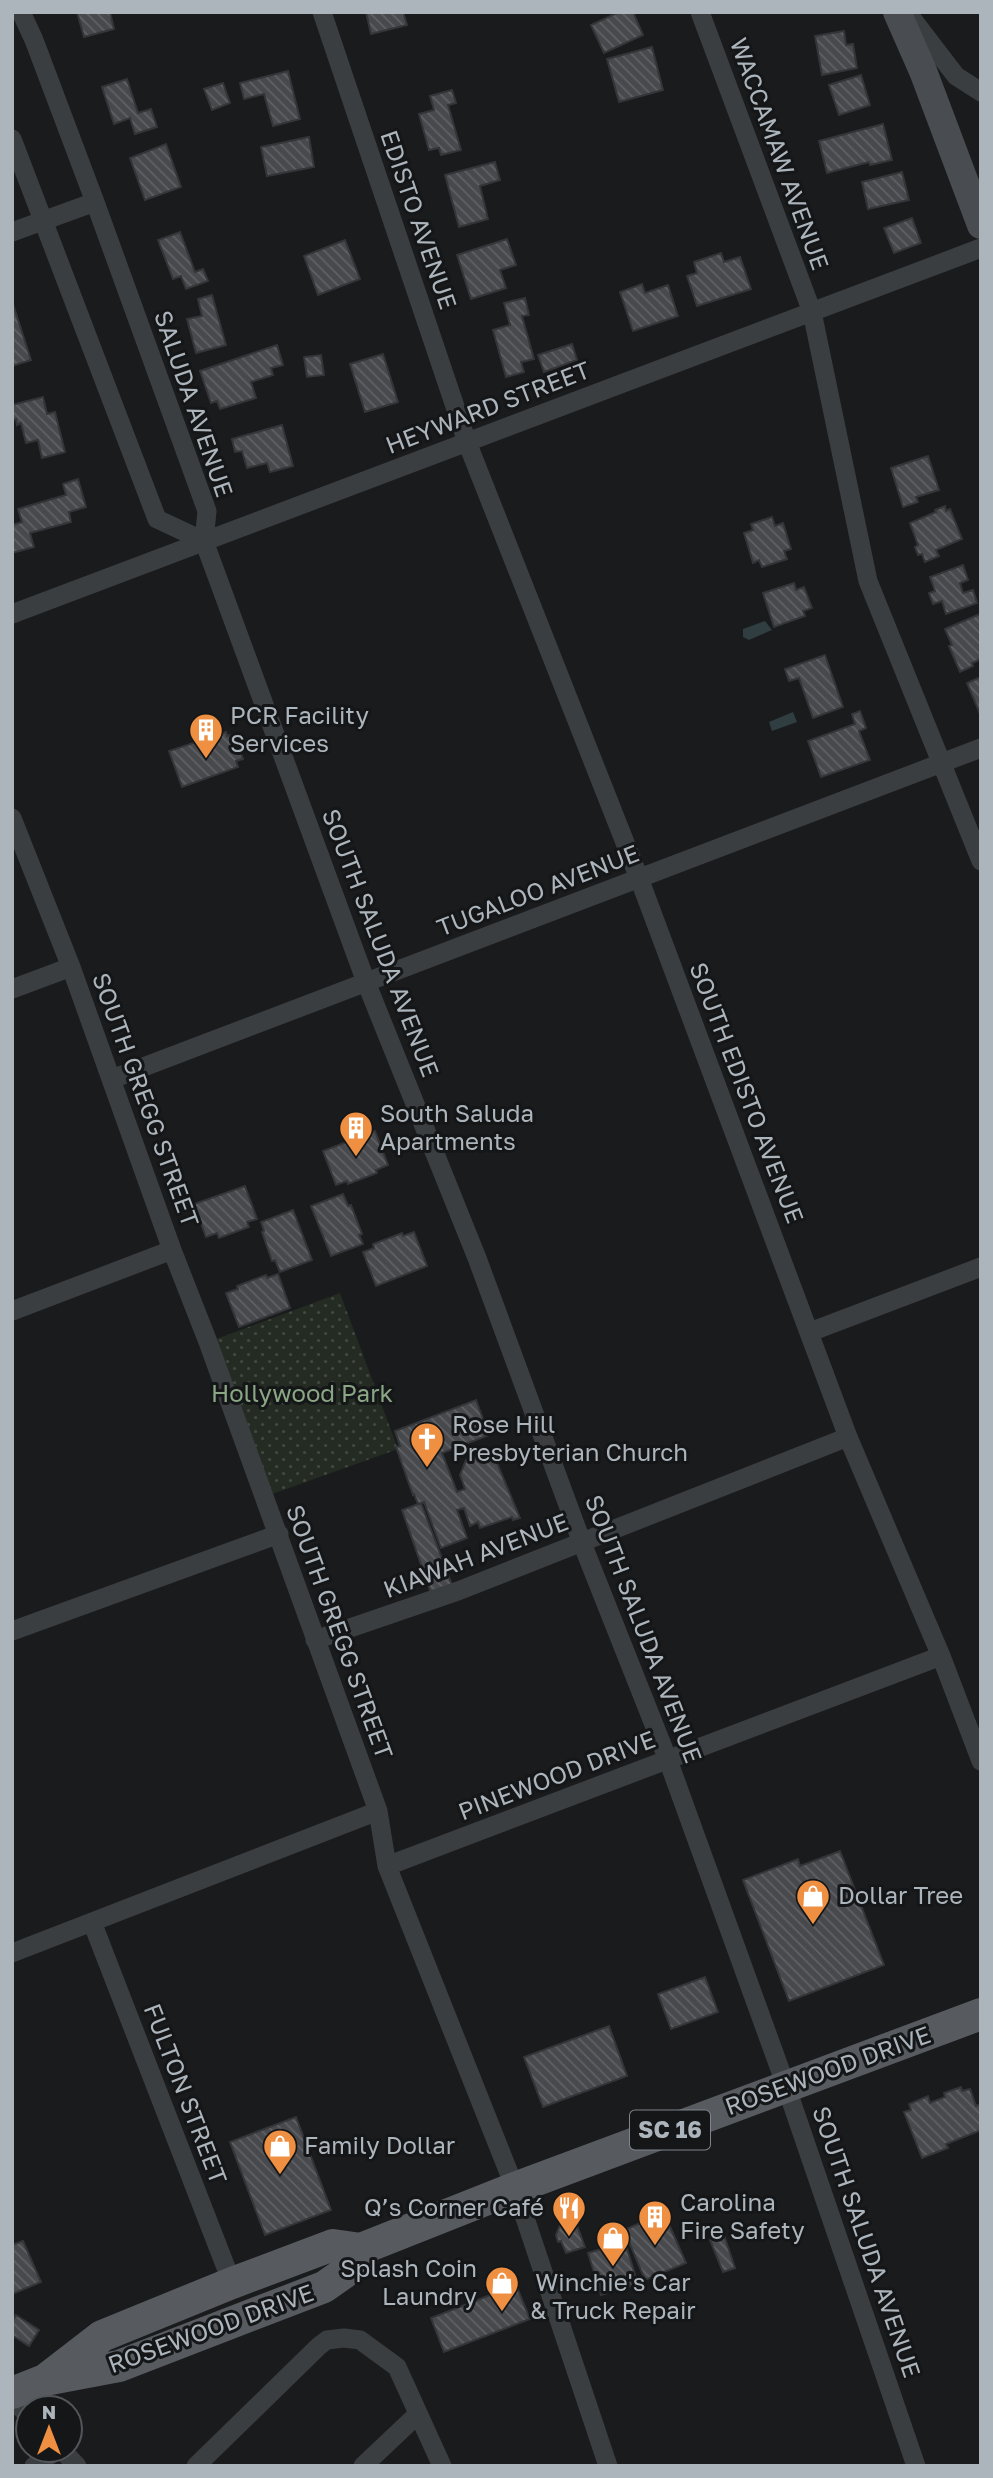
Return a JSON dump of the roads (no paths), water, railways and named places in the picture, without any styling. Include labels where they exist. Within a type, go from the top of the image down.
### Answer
[{"type":"main road","points":[[897,12],[923,71],[981,225]]},
{"type":"main road","name":"ROSEWOOD DRIVE","points":[[45,2380],[102,2336],[232,2283],[332,2245],[361,2249],[515,2188],[981,2014]]},
{"type":"main road","name":"ROSEWOOD DRIVE","points":[[12,2393],[45,2380],[118,2366],[324,2287],[344,2273],[361,2249]]},
{"type":"street","name":"SALUDA AVENUE","points":[[21,12],[95,202],[207,511],[204,541]]},
{"type":"street","name":"EDISTO AVENUE","points":[[322,12],[467,442]]},
{"type":"street","name":"WACCAMAW AVENUE","points":[[700,12],[812,312],[868,581],[981,861]]},
{"type":"street","points":[[906,12],[956,76],[981,92]]},
{"type":"street","points":[[12,139],[157,519],[204,541]]},
{"type":"street","points":[[12,232],[95,202]]},
{"type":"street","name":"HEYWARD STREET","points":[[12,614],[981,248]]},
{"type":"street","name":"SOUTH EDISTO AVENUE","points":[[467,442],[639,878],[848,1437],[941,1656],[981,1761]]},
{"type":"street","name":"SOUTH SALUDA AVENUE","points":[[204,541],[366,982],[477,1258],[582,1542],[668,1759],[786,2086],[916,2466]]},
{"type":"street","name":"TUGALOO AVENUE","points":[[112,1079],[981,748]]},
{"type":"street","name":"SOUTH GREGG STREET","points":[[12,818],[71,967],[172,1250],[279,1534],[378,1811],[387,1866],[515,2188],[608,2466]]},
{"type":"street","points":[[12,989],[71,967]]},
{"type":"street","points":[[12,1311],[172,1250]]},
{"type":"street","points":[[810,1332],[981,1267]]},
{"type":"street","name":"KIAWAH AVENUE","points":[[315,1640],[458,1591],[848,1437]]},
{"type":"street","points":[[12,1631],[279,1534]]},
{"type":"street","name":"PINEWOOD DRIVE","points":[[387,1866],[941,1656]]},
{"type":"street","points":[[12,1953],[378,1811]]},
{"type":"street","name":"FULTON STREET","points":[[92,1923],[232,2283]]},
{"type":"street","points":[[196,2466],[319,2346],[327,2340],[344,2338],[360,2340],[397,2368],[442,2466]]},
{"type":"street","points":[[363,2466],[418,2414]]},
{"type":"place","name":"PCR Facility Services","points":[[206,760]]},
{"type":"place","name":"South Saluda Apartments","points":[[356,1158]]},
{"type":"place","name":"Rose Hill Presbyterian Church","points":[[427,1469]]},
{"type":"place","name":"Dollar Tree","points":[[813,1926]]},
{"type":"place","name":"Family Dollar","points":[[280,2176]]},
{"type":"place","name":"Q’s Corner Café","points":[[569,2238]]},
{"type":"place","name":"Carolina Fire Safety","points":[[655,2247]]},
{"type":"place","name":"Winchie's Car & Truck Repair","points":[[613,2268]]},
{"type":"place","name":"Splash Coin Laundry","points":[[502,2313]]},
{"type":"park label","name":"Hollywood Park","points":[[302,1394]]}]
